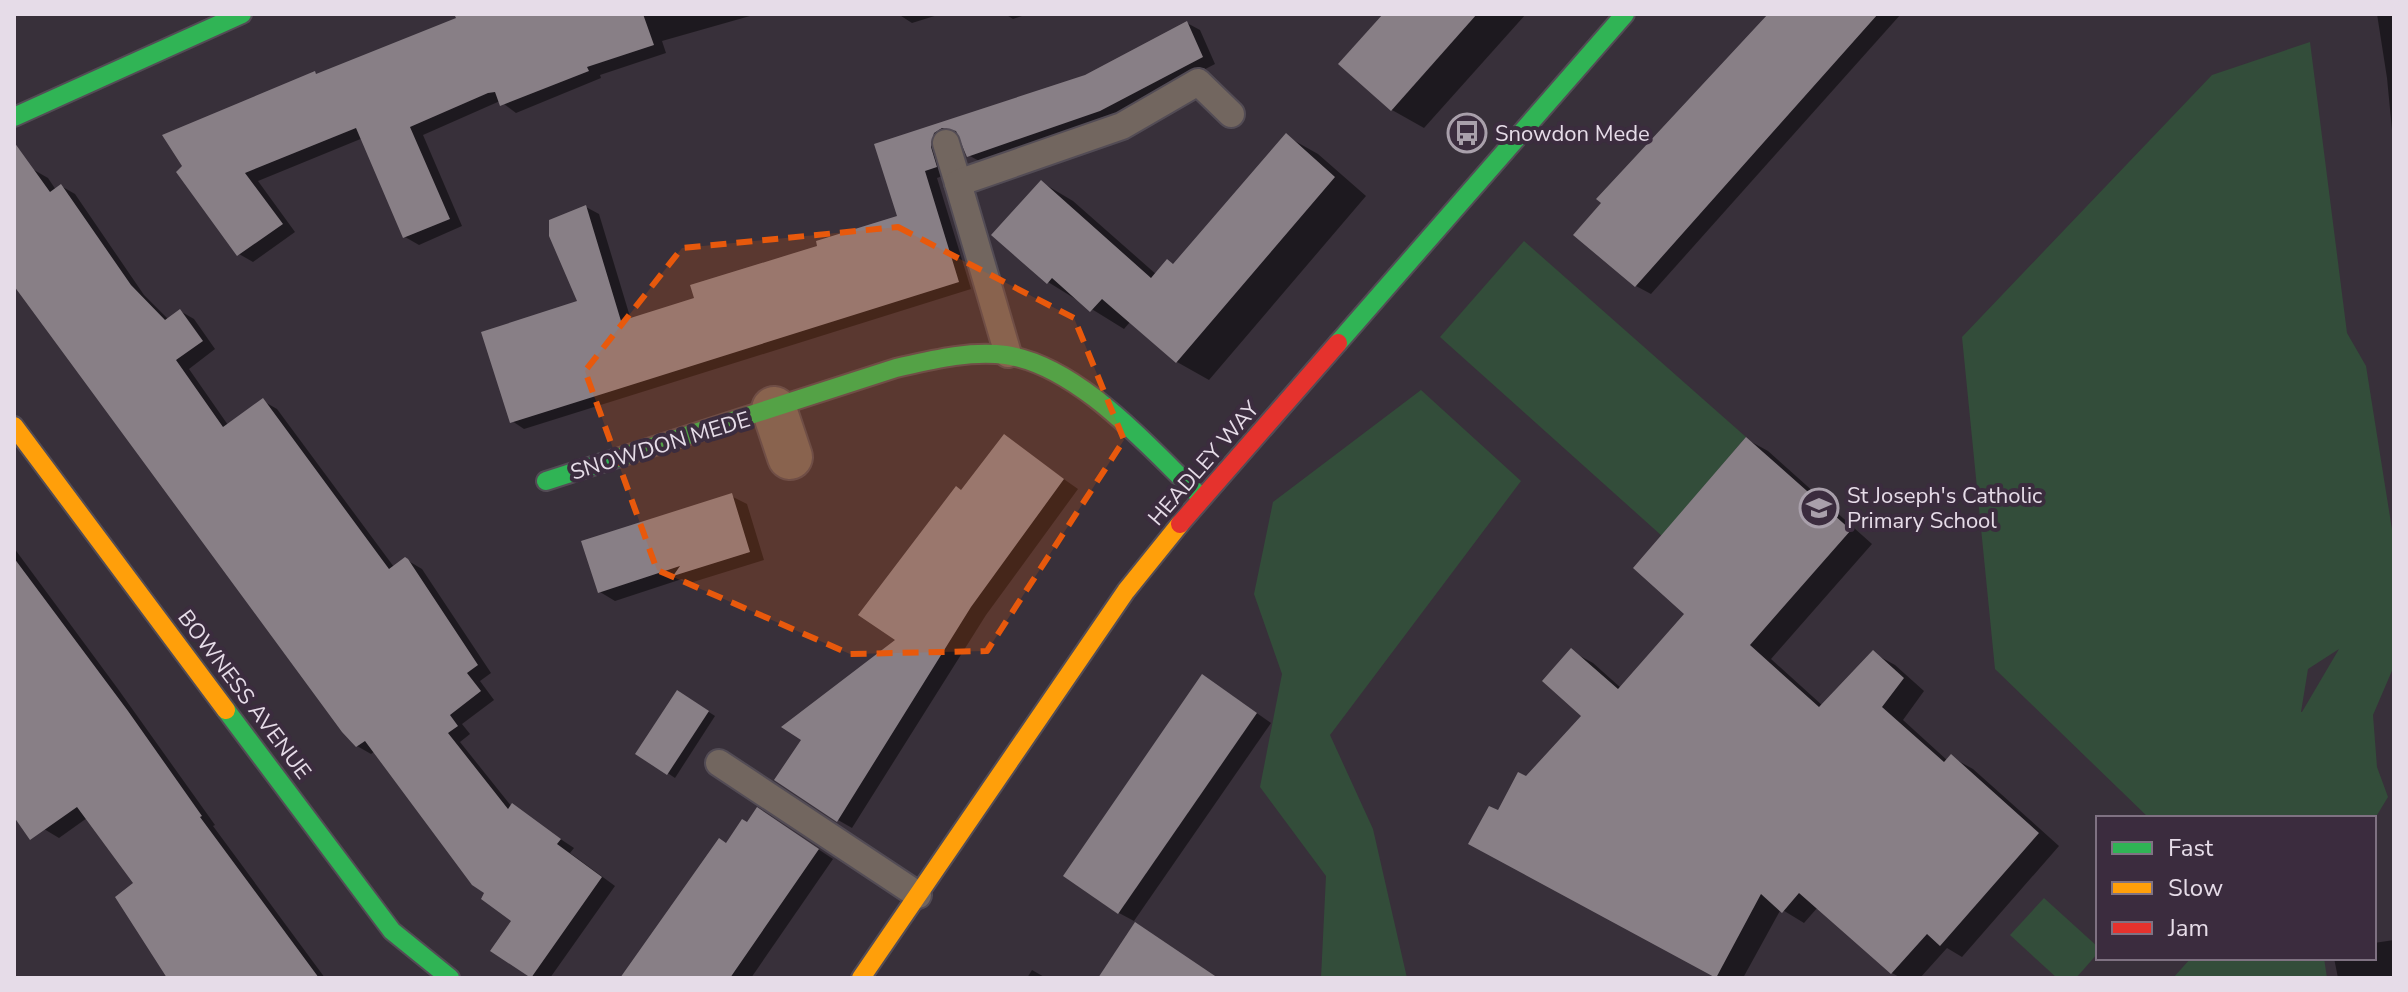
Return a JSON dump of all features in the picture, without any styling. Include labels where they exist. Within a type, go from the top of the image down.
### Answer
[{"type":"street","points":[[14,117],[242,14]]},
{"type":"street","name":"HEADLEY WAY","points":[[861,978],[1118,603],[1202,498],[1625,14]]},
{"type":"street","name":"SNOWDON MEDE","points":[[546,481],[896,368],[946,358],[1008,354],[1041,364],[1071,381],[1202,498]]},
{"type":"street","name":"SNOWDON MEDE","points":[[774,409],[790,457]]},
{"type":"street","name":"BOWNESS AVENUE","points":[[14,426],[392,931],[450,978]]},
{"type":"lane","points":[[958,183],[1122,126],[1198,82],[1231,114]]},
{"type":"lane","points":[[946,143],[1008,354]]},
{"type":"lane","points":[[719,763],[918,895]]},
{"type":"highlighted area","points":[[898,227],[1074,318],[1124,440],[987,651],[850,654],[657,570],[585,371],[682,248]]},
{"type":"green space","points":[[2310,42],[2347,333],[2366,366],[2394,542],[2394,666],[2373,715],[2377,767],[2388,797],[2376,817],[2147,816],[1995,669],[1962,337],[2212,75]],"holes":[[[2339,649],[2302,712],[2308,669]]]},
{"type":"green space","points":[[1524,241],[1746,437],[1662,536],[1440,337]]},
{"type":"green space","points":[[1421,390],[1521,481],[1330,735],[1373,829],[1407,978],[1321,978],[1326,876],[1260,787],[1282,674],[1254,594],[1273,502]]},
{"type":"green space","points":[[2044,898],[2096,945],[2096,955],[2076,978],[2057,978],[2010,935]]},
{"type":"green space","points":[[2189,960],[2324,960],[2327,978],[2173,978]]},
{"type":"building","points":[[454,14],[643,14],[654,45],[587,67],[589,71],[500,106],[495,92],[488,93],[410,127],[450,219],[403,238],[356,128],[245,173],[283,224],[237,256],[176,172],[182,166],[162,135],[315,71],[316,74],[456,18]]},
{"type":"building","points":[[1383,14],[1477,14],[1391,111],[1338,64]]},
{"type":"building","points":[[1768,14],[1878,14],[1635,287],[1573,235],[1601,203],[1596,199]]},
{"type":"building","points":[[1187,21],[1203,57],[1100,111],[967,157],[956,131],[942,128],[934,133],[931,147],[937,167],[925,171],[959,282],[510,423],[481,332],[577,301],[549,236],[549,220],[586,205],[621,321],[694,298],[690,285],[817,246],[816,241],[897,216],[874,144],[1085,75]]},
{"type":"building","points":[[1286,133],[1335,177],[1176,363],[1102,299],[1090,312],[1052,278],[1047,284],[991,235],[1041,180],[1151,278],[1167,259],[1173,264]]},
{"type":"building","points":[[14,142],[50,192],[61,184],[131,285],[165,320],[180,309],[203,341],[176,360],[223,427],[263,398],[389,569],[405,557],[408,559],[478,665],[467,673],[481,691],[450,715],[458,726],[448,733],[508,809],[512,803],[561,839],[557,844],[602,877],[531,978],[490,951],[511,921],[481,899],[484,893],[472,885],[365,741],[356,747],[342,732],[14,286]]},
{"type":"building","points":[[1004,434],[1064,479],[971,607],[837,822],[774,780],[801,740],[781,727],[895,640],[858,615],[956,486],[961,490]]},
{"type":"building","points":[[1746,437],[1851,530],[1750,645],[1819,707],[1873,650],[1904,678],[1882,707],[1944,762],[1951,754],[2039,833],[1940,946],[1927,934],[1891,974],[1799,893],[1782,913],[1761,894],[1716,978],[1468,844],[1489,806],[1498,810],[1518,772],[1526,776],[1581,716],[1542,681],[1571,648],[1618,689],[1684,614],[1633,568]]},
{"type":"building","points":[[732,493],[750,552],[673,576],[680,566],[598,593],[581,541]]},
{"type":"building","points":[[14,558],[319,978],[167,978],[115,897],[133,883],[77,807],[30,840],[14,817]]},
{"type":"building","points":[[1202,674],[1257,713],[1118,914],[1063,876]]},
{"type":"building","points":[[677,690],[709,711],[667,775],[635,754]]},
{"type":"building","points":[[757,807],[819,849],[730,978],[620,978],[719,838],[726,843],[742,819],[747,822]]},
{"type":"building","points":[[1135,922],[1218,978],[1098,978]]},
{"type":"traffic: fast","points":[[14,117],[242,14]]},
{"type":"traffic: fast","points":[[1338,343],[1625,14]]},
{"type":"traffic: fast","points":[[546,481],[896,368],[951,357],[992,354],[1034,362],[1087,392],[1137,434],[1202,498]]},
{"type":"traffic: fast","points":[[226,710],[392,931],[450,978]]},
{"type":"traffic: slow","points":[[14,426],[226,710]]},
{"type":"traffic: slow","points":[[861,978],[1126,591],[1180,524]]},
{"type":"traffic: jam","points":[[1180,524],[1338,343]]},
{"type":"place","name":"Snowdon Mede","points":[[1467,133]]},
{"type":"place","name":"St Joseph's Catholic Primary School","points":[[1819,508]]}]
